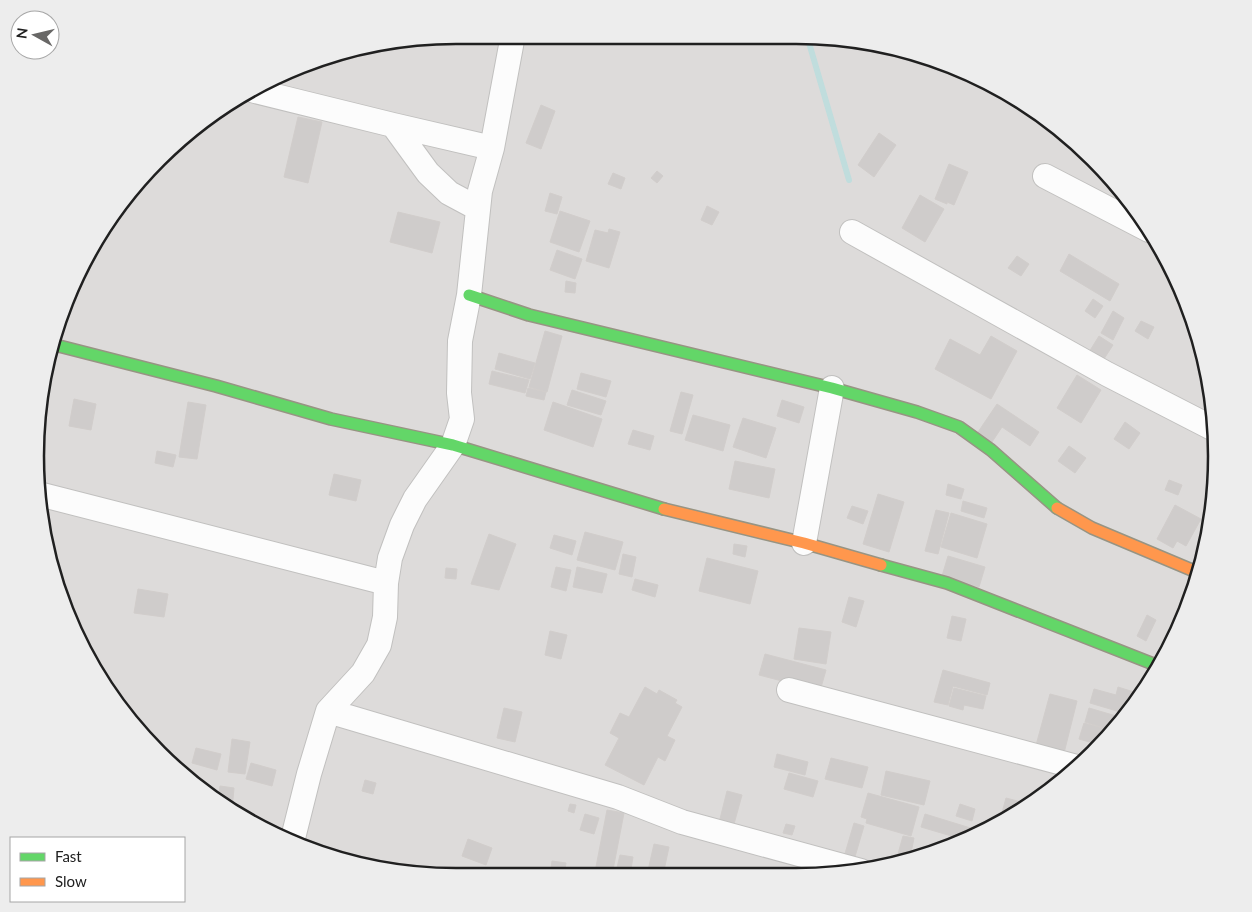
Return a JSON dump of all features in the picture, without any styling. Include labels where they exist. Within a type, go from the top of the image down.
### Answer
[{"type":"street","points":[[294,835],[309,774],[328,711],[363,673],[379,645],[385,617],[386,583],[390,558],[402,525],[415,498],[453,445],[462,419],[459,393],[460,341],[469,295],[477,208],[492,148],[511,44]]},
{"type":"street","points":[[262,93],[492,148]]},
{"type":"street","points":[[394,126],[428,173],[449,193],[477,208]]},
{"type":"street","points":[[1045,176],[1136,223]]},
{"type":"street","points":[[852,232],[1107,374],[1207,425]]},
{"type":"street","points":[[469,295],[529,315],[832,388],[917,412],[959,427],[991,450],[1060,510],[1092,528],[1192,570]]},
{"type":"street","points":[[59,347],[216,386],[331,419],[453,445],[683,514],[804,543],[947,584],[1152,664]]},
{"type":"street","points":[[804,543],[832,388]]},
{"type":"street","points":[[46,496],[386,583]]},
{"type":"street","points":[[789,690],[1069,765]]},
{"type":"street","points":[[328,711],[618,797],[682,822],[841,866]]},
{"type":"shaded area","points":[[456,44],[796,44],[850,47],[903,58],[954,75],[978,86],[1025,113],[1088,164],[1139,227],[1166,274],[1177,298],[1194,349],[1200,376],[1205,402],[1208,456],[1205,510],[1200,536],[1194,563],[1177,614],[1166,638],[1139,685],[1088,748],[1025,799],[978,826],[954,837],[903,854],[850,865],[796,868],[456,868],[402,865],[376,860],[349,854],[298,837],[274,826],[227,799],[164,748],[129,707],[99,662],[75,614],[58,563],[47,510],[44,456],[47,402],[58,349],[66,323],[86,274],[113,227],[146,184],[184,146],[227,113],[274,86],[298,75],[349,58],[402,47]]},
{"type":"building","points":[[541,105],[555,111],[541,149],[526,143]]},
{"type":"building","points":[[298,117],[322,122],[308,183],[284,177]]},
{"type":"building","points":[[879,133],[896,145],[874,177],[858,165]]},
{"type":"building","points":[[949,164],[968,172],[954,205],[935,199]]},
{"type":"building","points":[[657,171],[663,176],[657,183],[651,178]]},
{"type":"building","points":[[613,173],[625,178],[621,189],[608,184]]},
{"type":"building","points":[[550,193],[562,197],[557,214],[545,211]]},
{"type":"building","points":[[920,195],[944,209],[925,242],[902,228]]},
{"type":"building","points":[[707,206],[719,212],[712,225],[701,220]]},
{"type":"building","points":[[560,211],[590,221],[579,252],[550,242]]},
{"type":"building","points":[[398,212],[440,222],[432,253],[390,242]]},
{"type":"building","points":[[609,229],[620,232],[609,268],[586,261],[595,230],[608,233]]},
{"type":"building","points":[[557,250],[582,259],[575,279],[550,270]]},
{"type":"building","points":[[1069,254],[1119,284],[1110,301],[1060,271]]},
{"type":"building","points":[[1017,256],[1029,264],[1021,276],[1008,268]]},
{"type":"building","points":[[566,281],[576,283],[575,293],[565,292]]},
{"type":"building","points":[[1093,299],[1103,306],[1095,318],[1085,311]]},
{"type":"building","points":[[1113,311],[1124,318],[1113,340],[1101,333]]},
{"type":"building","points":[[1141,321],[1154,327],[1148,339],[1135,331]]},
{"type":"building","points":[[545,331],[562,336],[547,392],[529,387]]},
{"type":"building","points":[[991,336],[1017,351],[991,399],[935,369],[950,339],[980,355]]},
{"type":"building","points":[[1099,336],[1113,345],[1100,365],[1086,357]]},
{"type":"building","points":[[499,353],[535,363],[530,379],[495,369]]},
{"type":"building","points":[[492,371],[529,380],[525,393],[489,384]]},
{"type":"building","points":[[581,373],[611,381],[606,397],[577,389]]},
{"type":"building","points":[[1077,375],[1101,390],[1081,423],[1057,408]]},
{"type":"building","points":[[528,388],[546,392],[544,400],[526,396]]},
{"type":"building","points":[[572,390],[606,401],[601,415],[567,405]]},
{"type":"building","points":[[681,392],[693,395],[682,434],[670,431]]},
{"type":"building","points":[[74,399],[96,404],[91,430],[69,426]]},
{"type":"building","points":[[782,400],[804,407],[799,423],[777,416]]},
{"type":"building","points":[[188,402],[206,405],[197,459],[179,457]]},
{"type":"building","points":[[553,402],[602,419],[593,447],[544,430]]},
{"type":"building","points":[[997,404],[1039,432],[1030,446],[1002,427],[988,448],[974,438]]},
{"type":"building","points":[[693,415],[730,425],[723,451],[685,440]]},
{"type":"building","points":[[743,418],[776,428],[766,458],[733,447]]},
{"type":"building","points":[[1125,422],[1140,433],[1129,449],[1114,439]]},
{"type":"building","points":[[633,430],[654,436],[650,450],[628,444]]},
{"type":"building","points":[[1069,446],[1086,458],[1075,473],[1058,461]]},
{"type":"building","points":[[157,451],[176,455],[173,467],[155,463]]},
{"type":"building","points":[[735,461],[775,469],[769,498],[729,489]]},
{"type":"building","points":[[334,474],[361,480],[356,501],[329,495]]},
{"type":"building","points":[[1169,480],[1182,485],[1178,495],[1165,490]]},
{"type":"building","points":[[948,484],[964,489],[961,499],[946,495]]},
{"type":"building","points":[[878,494],[904,502],[889,552],[863,544]]},
{"type":"building","points":[[963,501],[987,508],[984,518],[961,511]]},
{"type":"building","points":[[1175,505],[1201,519],[1186,546],[1177,541],[1173,548],[1157,539]]},
{"type":"building","points":[[852,506],[868,511],[863,524],[847,518]]},
{"type":"building","points":[[936,510],[949,513],[938,554],[925,551]]},
{"type":"building","points":[[951,513],[987,524],[977,558],[941,547]]},
{"type":"building","points":[[585,532],[623,542],[615,570],[577,560]]},
{"type":"building","points":[[489,534],[516,544],[499,590],[471,584]]},
{"type":"building","points":[[554,535],[576,541],[572,555],[550,548]]},
{"type":"building","points":[[734,544],[747,546],[745,557],[733,554]]},
{"type":"building","points":[[623,554],[636,557],[632,577],[619,574]]},
{"type":"building","points":[[948,556],[985,567],[979,587],[942,576]]},
{"type":"building","points":[[707,558],[758,571],[750,604],[699,591]]},
{"type":"building","points":[[556,567],[571,570],[566,591],[551,587]]},
{"type":"building","points":[[577,567],[607,574],[602,593],[573,587]]},
{"type":"building","points":[[446,568],[457,569],[456,579],[445,578]]},
{"type":"building","points":[[635,579],[658,585],[655,597],[632,590]]},
{"type":"building","points":[[138,589],[168,594],[164,617],[134,613]]},
{"type":"building","points":[[849,597],[864,601],[856,627],[842,622]]},
{"type":"building","points":[[1147,615],[1156,620],[1146,641],[1137,636]]},
{"type":"building","points":[[952,616],[966,619],[961,641],[947,638]]},
{"type":"building","points":[[799,628],[831,632],[826,664],[794,659]]},
{"type":"building","points":[[550,631],[567,635],[561,659],[545,655]]},
{"type":"building","points":[[765,654],[826,670],[820,691],[759,675]]},
{"type":"building","points":[[943,670],[990,683],[987,695],[953,686],[948,705],[934,702]]},
{"type":"building","points":[[645,687],[657,694],[659,690],[677,700],[675,703],[682,707],[667,736],[675,740],[665,761],[658,757],[644,785],[605,765],[619,738],[610,733],[620,713],[629,717]]},
{"type":"building","points":[[1118,687],[1134,692],[1119,712],[1090,703],[1094,689],[1116,695]]},
{"type":"building","points":[[954,688],[986,696],[983,709],[964,705],[963,710],[949,706]]},
{"type":"building","points":[[1050,694],[1077,701],[1063,757],[1035,749]]},
{"type":"building","points":[[504,708],[522,712],[515,742],[497,738]]},
{"type":"building","points":[[1089,708],[1116,716],[1106,728],[1085,722]]},
{"type":"building","points":[[1084,723],[1105,729],[1093,743],[1079,739]]},
{"type":"building","points":[[232,739],[250,742],[245,774],[228,772]]},
{"type":"building","points":[[196,748],[221,754],[217,770],[192,763]]},
{"type":"building","points":[[777,754],[808,762],[805,775],[774,767]]},
{"type":"building","points":[[831,758],[868,767],[862,788],[825,779]]},
{"type":"building","points":[[251,763],[276,770],[272,786],[246,779]]},
{"type":"building","points":[[886,771],[930,781],[924,805],[881,795]]},
{"type":"building","points":[[789,773],[818,781],[813,797],[784,789]]},
{"type":"building","points":[[365,780],[376,783],[373,794],[362,791]]},
{"type":"building","points":[[220,786],[234,788],[233,802],[227,799],[219,793]]},
{"type":"building","points":[[727,791],[742,795],[734,824],[720,819]]},
{"type":"building","points":[[868,793],[919,807],[911,836],[866,823],[867,819],[861,817]]},
{"type":"building","points":[[1006,798],[1020,802],[1002,813]]},
{"type":"building","points":[[570,804],[576,805],[574,813],[568,811]]},
{"type":"building","points":[[960,804],[975,809],[972,821],[956,816]]},
{"type":"building","points":[[607,810],[624,813],[613,868],[596,868]]},
{"type":"building","points":[[585,814],[599,818],[594,834],[580,830]]},
{"type":"building","points":[[925,814],[972,829],[954,837],[921,827]]},
{"type":"building","points":[[854,823],[864,826],[854,860],[844,857]]},
{"type":"building","points":[[786,824],[795,826],[792,835],[783,833]]},
{"type":"building","points":[[903,836],[914,838],[911,851],[898,855]]},
{"type":"building","points":[[468,839],[492,848],[486,865],[462,856]]},
{"type":"building","points":[[654,844],[669,847],[664,868],[649,868]]},
{"type":"building","points":[[620,855],[633,857],[631,868],[617,868]]},
{"type":"building","points":[[552,861],[566,863],[565,868],[551,868]]},
{"type":"waterway","points":[[809,44],[849,180]]},
{"type":"traffic: fast","points":[[469,295],[529,315],[832,388],[917,412],[959,427],[991,450],[1057,508]]},
{"type":"traffic: fast","points":[[59,346],[216,386],[331,419],[453,445],[664,509]]},
{"type":"traffic: fast","points":[[881,565],[947,583],[1152,664]]},
{"type":"traffic: slow","points":[[1057,508],[1092,528],[1192,570]]},
{"type":"traffic: slow","points":[[664,509],[804,543],[881,565]]}]
